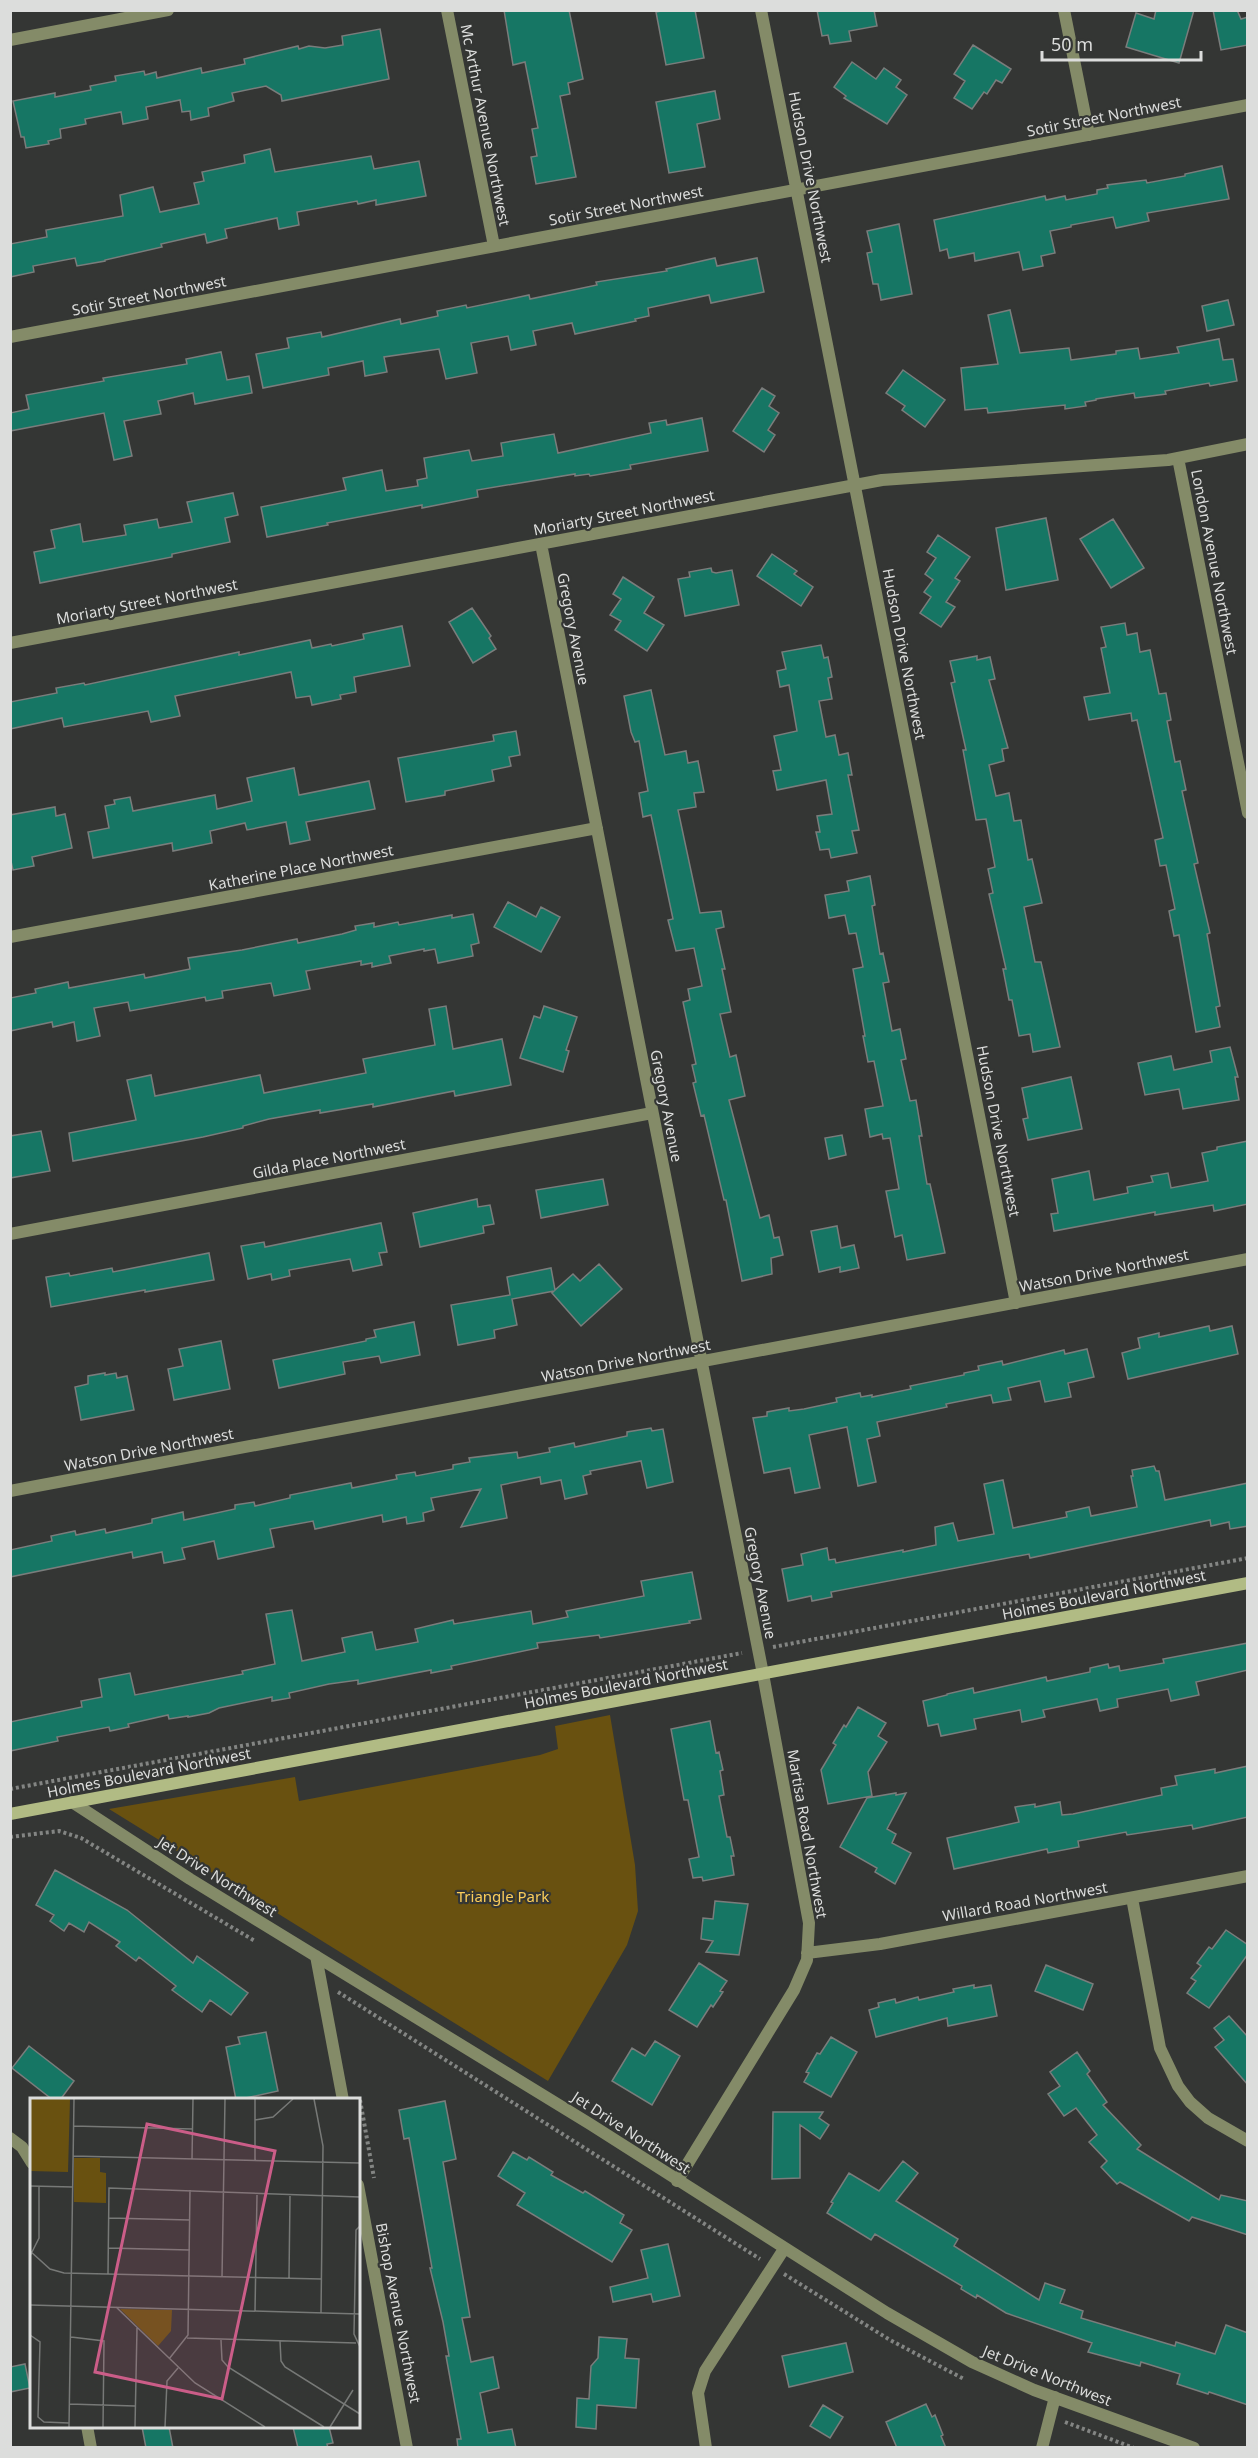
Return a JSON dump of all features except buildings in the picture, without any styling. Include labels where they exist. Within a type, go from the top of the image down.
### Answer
[{"type":"street","points":[[10,40],[168,10]]},
{"type":"street","name":"Mc Arthur Avenue Northwest","points":[[447,10],[494,246]]},
{"type":"street","name":"Hudson Drive Northwest","points":[[761,10],[1017,1303]]},
{"type":"street","points":[[1064,10],[1089,135]]},
{"type":"street","name":"Sotir Street Northwest","points":[[10,337],[1248,105]]},
{"type":"street","name":"Moriarty Street Northwest","points":[[10,643],[882,480],[1101,466],[1178,458],[1248,444]]},
{"type":"street","name":"London Avenue Northwest","points":[[1178,458],[1248,813]]},
{"type":"street","name":"Gregory Avenue","points":[[541,544],[763,1674]]},
{"type":"street","name":"Katherine Place Northwest","points":[[10,937],[597,828]]},
{"type":"street","name":"Gilda Place Northwest","points":[[10,1234],[652,1113]]},
{"type":"street","name":"Watson Drive Northwest","points":[[10,1491],[1248,1260]]},
{"type":"street","name":"Holmes Boulevard Northwest","points":[[10,1814],[1248,1583]]},
{"type":"street","name":"Martisa Road Northwest","points":[[677,2181],[794,1990],[807,1960],[809,1923],[806,1899],[763,1674]]},
{"type":"street","name":"Jet Drive Northwest","points":[[72,1803],[190,1879],[590,2124],[887,2313],[972,2361],[1055,2397],[1194,2448]]},
{"type":"street","name":"Willard Road Northwest","points":[[807,1953],[880,1944],[1248,1876]]},
{"type":"street","points":[[1132,1898],[1160,2048],[1164,2058],[1178,2086],[1190,2102],[1208,2118],[1248,2141]]},
{"type":"street","points":[[316,1956],[343,2098]]},
{"type":"street","points":[[10,2138],[22,2147],[30,2160]]},
{"type":"street","name":"Bishop Avenue Northwest","points":[[360,2196],[407,2448]]},
{"type":"street","points":[[706,2448],[698,2393],[705,2371],[784,2249]]},
{"type":"street","points":[[1042,2448],[1055,2397]]},
{"type":"street","points":[[87,2428],[91,2448]]},
{"type":"path","points":[[10,1789],[1248,1558]]},
{"type":"path","points":[[10,1837],[59,1831],[81,1838],[260,1944]]},
{"type":"path","points":[[320,1979],[890,2340],[969,2381]]},
{"type":"path","points":[[1050,2417],[1134,2448]]},
{"type":"green space","name":"Triangle Park","points":[[610,1715],[635,1865],[638,1911],[627,1945],[548,2081],[109,1809],[295,1777],[299,1801],[540,1755],[558,1749],[555,1726]]}]
